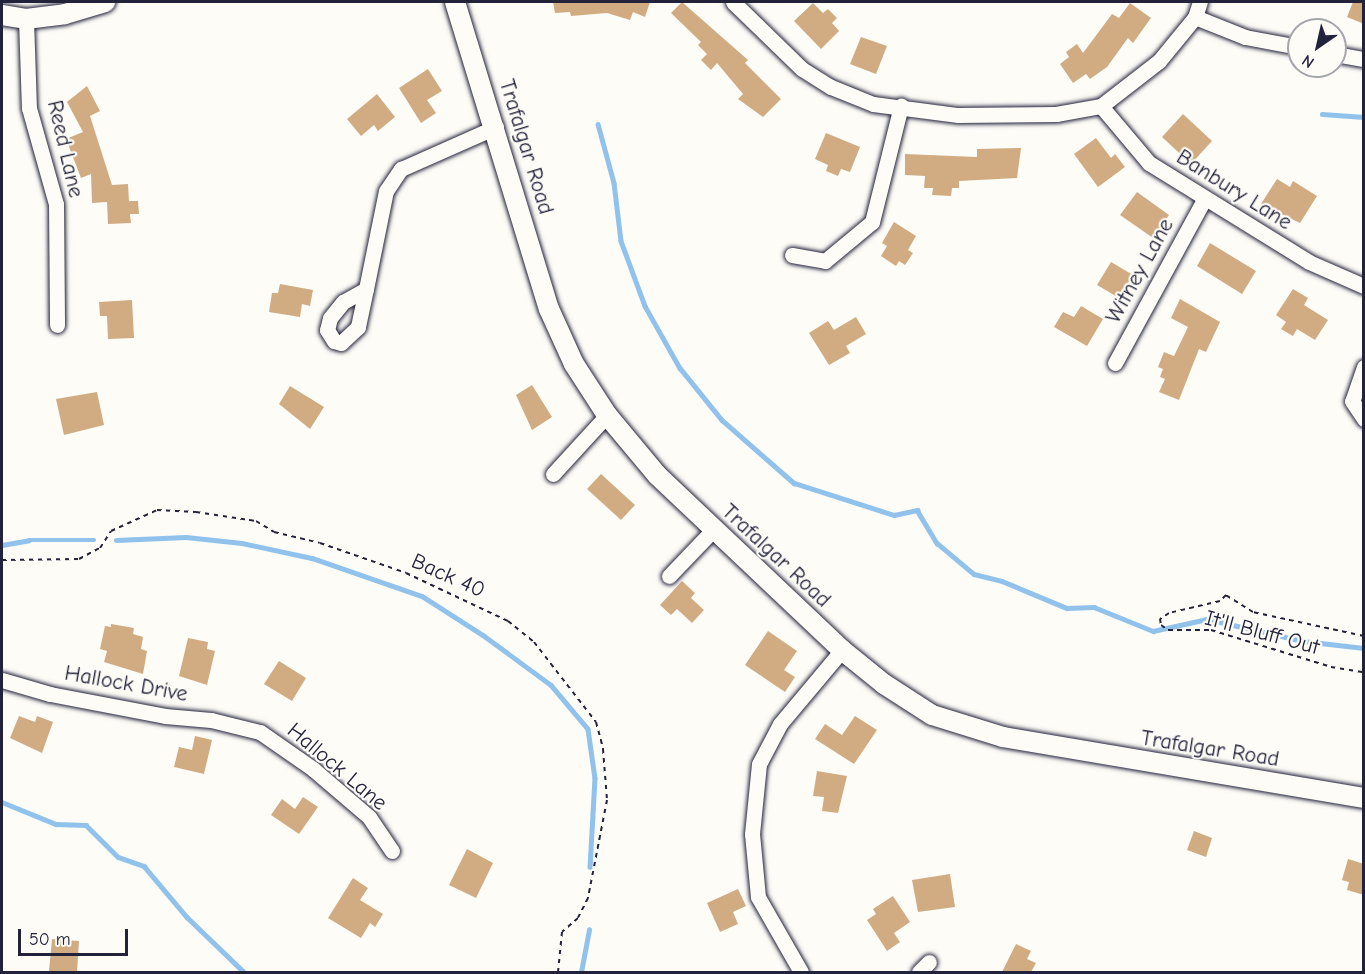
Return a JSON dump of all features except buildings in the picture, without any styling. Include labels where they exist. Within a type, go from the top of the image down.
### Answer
[{"type":"street","points":[[2,15],[26,19],[64,14],[105,2]]},
{"type":"street","name":"Trafalgar Road","points":[[455,2],[496,127],[549,309],[574,364],[607,415],[657,475],[712,531],[842,650],[884,684],[932,715],[1003,737],[1364,798]]},
{"type":"street","points":[[734,2],[802,69],[821,81],[873,104],[957,115],[1056,114],[1101,106],[1159,62],[1195,17],[1200,2]]},
{"type":"street","points":[[1195,17],[1245,37],[1287,45]]},
{"type":"street","name":"Reed Lane","points":[[26,19],[29,108],[56,204],[57,325]]},
{"type":"street","points":[[1347,56],[1364,59]]},
{"type":"street","points":[[792,255],[825,261],[872,222],[901,106]]},
{"type":"street","name":"Banbury Lane","points":[[1101,106],[1149,163],[1204,200],[1309,262],[1364,286]]},
{"type":"street","points":[[366,290],[386,191],[402,168],[496,127]]},
{"type":"street","name":"Witney Lane","points":[[1115,363],[1204,200]]},
{"type":"street","points":[[1364,367],[1352,401],[1364,419]]},
{"type":"street","points":[[553,474],[607,415]]},
{"type":"street","points":[[669,576],[712,531]]},
{"type":"street","points":[[801,972],[758,897],[752,834],[759,764],[780,724],[842,650]]},
{"type":"street","name":"Hallock Drive","points":[[2,680],[50,694],[245,729]]},
{"type":"street","name":"Hallock Lane","points":[[245,729],[260,732],[313,770],[369,817],[392,851]]},
{"type":"path","name":"Back 40","points":[[2,560],[79,559],[100,548],[111,531],[158,510],[196,512],[256,521],[274,532],[320,543],[406,573],[508,621],[534,642],[596,722],[603,749],[607,800],[588,898],[578,918],[562,932],[558,972]]},
{"type":"path","name":"It'll Bluff Out","points":[[1364,636],[1253,612],[1226,595],[1220,601],[1169,613],[1160,619],[1161,626],[1168,630],[1211,630],[1330,667],[1364,672]]},
{"type":"waterway","points":[[1322,114],[1364,117]]},
{"type":"waterway","points":[[598,124],[614,183],[621,241],[645,306],[680,368],[722,420],[794,483],[894,515],[917,510],[937,543],[974,574],[1002,581],[1067,608],[1094,607],[1153,631],[1207,619],[1303,641],[1364,648]]},
{"type":"waterway","points":[[116,540],[186,537],[242,543],[312,558],[422,596],[483,635],[551,685],[588,729],[595,778],[590,867]]},
{"type":"waterway","points":[[2,545],[29,540],[94,540]]},
{"type":"waterway","points":[[2,802],[56,824],[86,825],[118,857],[144,866],[187,917],[244,972]]},
{"type":"waterway","points":[[581,972],[589,930]]}]
